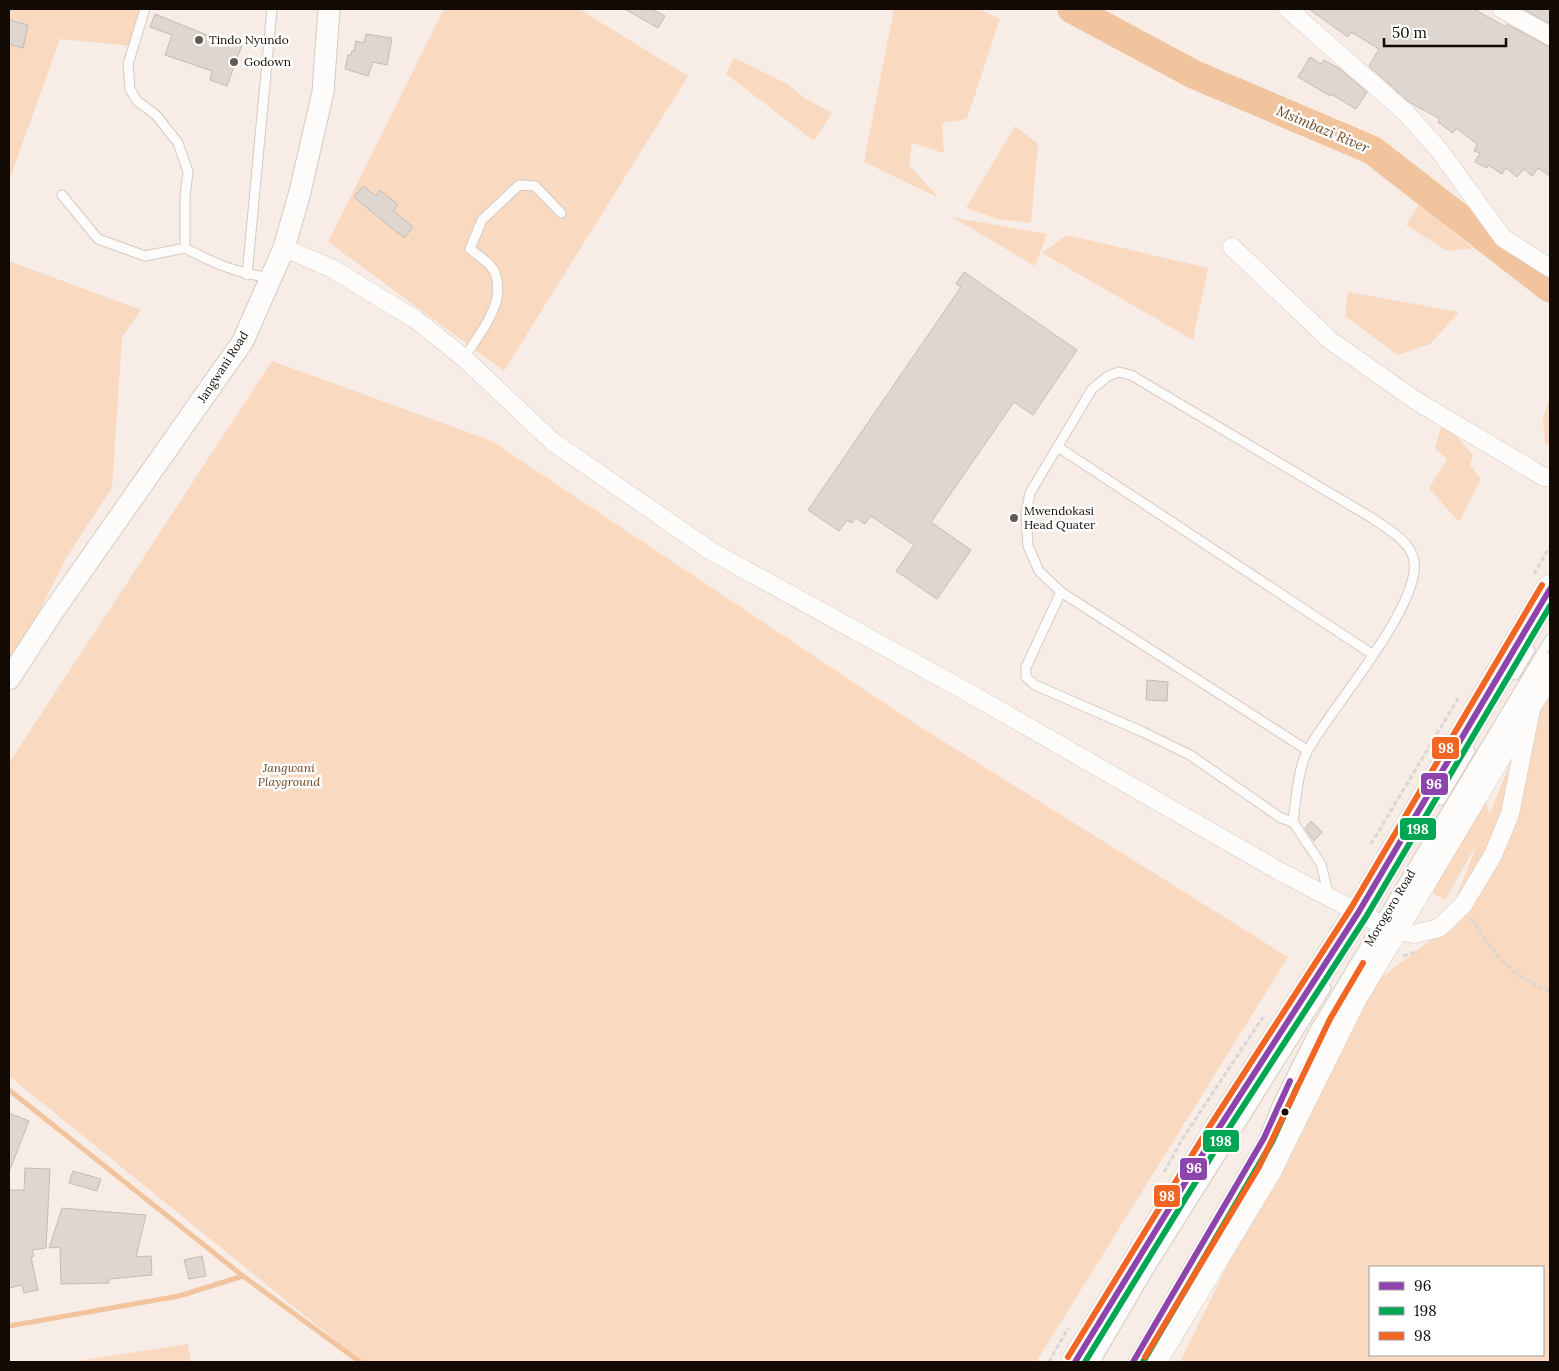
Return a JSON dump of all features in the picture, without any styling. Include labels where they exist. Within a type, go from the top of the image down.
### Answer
[{"type":"highway","name":"Morogoro Road","points":[[1152,1362],[1267,1170],[1338,1023],[1375,921],[1541,584]]},
{"type":"highway","name":"Morogoro Road","points":[[1075,1362],[1215,1134],[1375,921],[1543,678]]},
{"type":"street","name":"Jangwani Road","points":[[9,678],[52,613],[243,341],[284,248],[300,192],[323,92],[329,9]]},
{"type":"street","points":[[1288,9],[1407,114],[1439,150],[1503,238],[1550,268]]},
{"type":"street","points":[[1502,9],[1550,36]]},
{"type":"street","points":[[1232,246],[1331,341],[1418,402],[1544,476],[1550,477]]},
{"type":"street","points":[[284,248],[330,268],[407,314],[464,358],[553,442],[711,550],[969,693],[1254,857],[1375,921],[1414,934],[1439,928],[1463,905],[1493,855],[1510,814],[1522,746],[1543,678]]},
{"type":"lane","points":[[145,9],[128,64],[130,89],[136,102],[156,114],[178,143],[188,172],[184,203],[186,248]]},
{"type":"lane","points":[[247,275],[272,9]]},
{"type":"lane","points":[[464,358],[495,308],[498,285],[495,271],[470,249],[482,220],[519,185],[536,186],[561,213]]},
{"type":"lane","points":[[62,195],[98,239],[146,256],[186,248],[219,266],[247,275],[271,278]]},
{"type":"lane","points":[[1293,822],[1297,792],[1307,750],[1394,621],[1412,584],[1414,560],[1405,543],[1372,518],[1131,375],[1118,372],[1108,376],[1092,389],[1030,493],[1026,513],[1026,532],[1028,546],[1039,570],[1061,592],[1307,750]]},
{"type":"lane","points":[[1058,447],[1372,654]]},
{"type":"lane","points":[[1061,592],[1026,667],[1026,677],[1035,685],[1143,732],[1190,755],[1281,818],[1293,822],[1322,864],[1328,896]]},
{"type":"lane","name":"Morogoro Road","points":[[1133,1362],[1264,1138],[1278,1104],[1314,1031],[1550,615]]},
{"type":"lane","name":"Morogoro Road","points":[[1095,1362],[1149,1270],[1375,921],[1550,639]]},
{"type":"path","points":[[1541,584],[1550,546]]},
{"type":"path","points":[[1368,850],[1462,692]]},
{"type":"path","points":[[1463,905],[1491,948],[1513,973],[1550,990]]},
{"type":"path","points":[[1395,958],[1423,950]]},
{"type":"path","points":[[1164,1173],[1183,1138],[1265,1014]]},
{"type":"path","points":[[1049,1362],[1070,1326]]},
{"type":"green space","points":[[9,9],[141,9],[133,46],[60,39],[9,181]]},
{"type":"green space","points":[[444,9],[579,9],[688,76],[504,371],[328,242]]},
{"type":"green space","points":[[894,9],[979,9],[1000,19],[967,119],[942,123],[944,153],[912,143],[909,165],[939,198],[864,162]]},
{"type":"green space","points":[[734,58],[786,83],[806,99],[832,113],[814,141],[726,74]]},
{"type":"green space","points":[[1015,126],[1038,144],[1031,223],[998,219],[966,208]]},
{"type":"green space","points":[[1419,204],[1473,248],[1447,251],[1406,225]]},
{"type":"green space","points":[[952,217],[1047,234],[1035,266]]},
{"type":"green space","points":[[1067,235],[1208,268],[1193,340],[1042,253]]},
{"type":"green space","points":[[9,261],[141,310],[122,337],[112,488],[66,558],[9,672]]},
{"type":"green space","points":[[1348,292],[1459,312],[1430,344],[1398,355],[1345,316]]},
{"type":"green space","name":"Jangwani Playground","points":[[272,361],[492,441],[922,728],[1288,957],[1036,1362],[362,1362],[9,1076],[9,763]]},
{"type":"green space","points":[[1550,395],[1550,446],[1545,443],[1543,418]]},
{"type":"green space","points":[[1443,420],[1473,455],[1470,465],[1481,479],[1459,522],[1429,488],[1447,459],[1435,448]]},
{"type":"green space","points":[[1550,668],[1550,1362],[1180,1362],[1278,1163],[1352,999],[1443,931],[1477,844],[1445,900],[1424,888],[1482,796],[1490,813],[1544,678]]},
{"type":"green space","points":[[188,1344],[191,1362],[70,1362]]},
{"type":"building","points":[[625,9],[652,9],[665,16],[658,28]]},
{"type":"building","points":[[1309,9],[1474,9],[1506,27],[1507,24],[1550,47],[1550,176],[1538,168],[1532,176],[1524,169],[1517,177],[1506,168],[1502,174],[1488,165],[1487,168],[1475,162],[1480,153],[1474,151],[1477,144],[1456,128],[1453,133],[1438,122],[1440,119],[1409,102],[1369,66],[1379,49],[1351,32],[1348,37]]},
{"type":"building","points":[[1523,9],[1550,9],[1550,24]]},
{"type":"building","points":[[155,14],[224,42],[225,38],[242,45],[227,86],[210,80],[212,71],[165,55],[172,35],[150,27]]},
{"type":"building","points":[[9,20],[28,25],[23,48],[9,44]]},
{"type":"building","points":[[366,34],[392,38],[387,65],[373,62],[368,76],[345,69],[348,55],[351,55],[352,51],[354,51],[356,41],[364,43]]},
{"type":"building","points":[[1310,57],[1321,64],[1324,60],[1340,69],[1367,92],[1356,109],[1298,77]]},
{"type":"building","points":[[363,186],[376,196],[380,190],[398,205],[393,211],[413,227],[404,238],[354,197]]},
{"type":"building","points":[[964,272],[1077,350],[1033,415],[1014,402],[931,522],[971,550],[937,599],[896,571],[914,545],[871,516],[865,524],[856,518],[852,523],[847,520],[839,531],[808,510],[961,287],[956,284]]},
{"type":"building","points":[[1147,680],[1168,682],[1167,701],[1146,700]]},
{"type":"building","points":[[1311,821],[1322,832],[1314,841],[1305,828]]},
{"type":"building","points":[[9,1113],[29,1121],[9,1172]]},
{"type":"building","points":[[25,1168],[50,1169],[46,1248],[32,1250],[34,1256],[31,1257],[38,1290],[24,1293],[22,1285],[9,1288],[9,1190],[24,1190]]},
{"type":"building","points":[[73,1171],[101,1179],[97,1191],[69,1183]]},
{"type":"building","points":[[62,1208],[146,1215],[136,1257],[151,1256],[152,1275],[109,1279],[109,1283],[61,1284],[60,1247],[49,1248]]},
{"type":"building","points":[[202,1256],[206,1276],[189,1279],[184,1260]]},
{"type":"waterway","name":"Msimbazi River","points":[[1072,9],[1193,74],[1372,150],[1550,288]]},
{"type":"waterway","points":[[9,1090],[243,1276],[360,1362]]},
{"type":"waterway","points":[[9,1326],[179,1296],[243,1276]]},
{"type":"transit line","name":"98","points":[[1068,1357],[1208,1129],[1351,908],[1542,585]]},
{"type":"transit line","name":"96","points":[[1075,1362],[1215,1134],[1358,913],[1550,589]]},
{"type":"transit line","name":"198","points":[[1085,1362],[1222,1139],[1366,917],[1550,606]]},
{"type":"transit line","name":"98","points":[[1145,1357],[1259,1167],[1330,1019],[1363,963]]},
{"type":"transit line","name":"96","points":[[1133,1362],[1264,1138],[1290,1081]]},
{"type":"transit line","name":"198","points":[[1143,1362],[1272,1142],[1298,1085]]},
{"type":"place","name":"Tindo Nyundo","points":[[199,40]]},
{"type":"place","name":"Godown","points":[[234,62]]},
{"type":"place","name":"Mwendokasi Head Quater","points":[[1014,518]]}]
